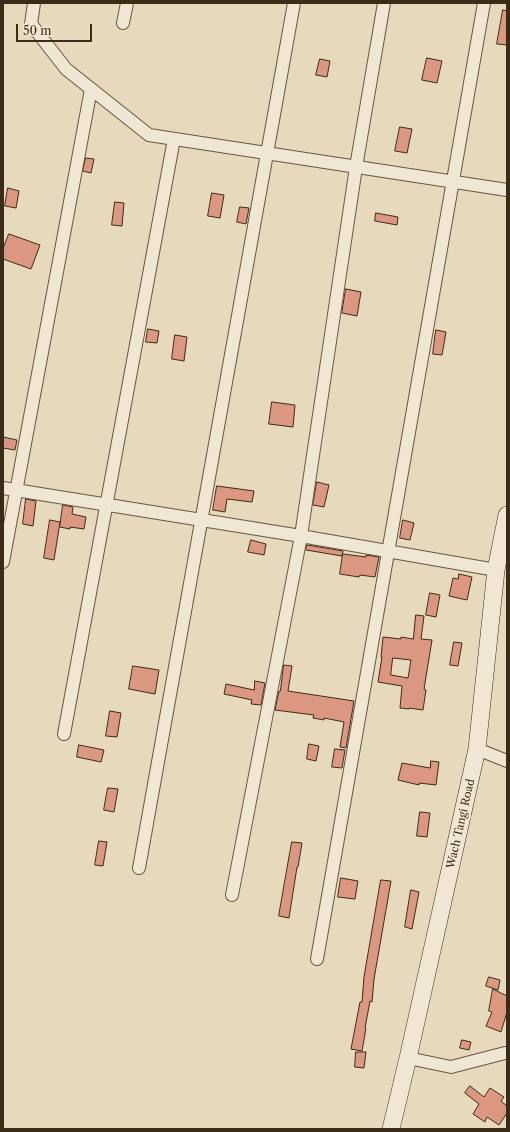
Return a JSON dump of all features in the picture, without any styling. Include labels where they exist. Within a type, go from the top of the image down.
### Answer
[{"type":"main road","name":"Wach Tangi Road","points":[[391,1129],[477,749],[496,570],[506,521]]},
{"type":"street","points":[[34,3],[30,24],[66,68],[149,135],[507,190]]},
{"type":"street","points":[[123,23],[127,3]]},
{"type":"street","points":[[139,868],[294,3]]},
{"type":"street","points":[[232,895],[301,536],[356,167],[384,3]]},
{"type":"street","points":[[317,959],[484,3]]},
{"type":"street","points":[[3,562],[92,89]]},
{"type":"street","points":[[64,734],[174,139]]},
{"type":"street","points":[[3,488],[301,536],[496,570]]},
{"type":"street","points":[[477,749],[507,761]]},
{"type":"street","points":[[408,1058],[451,1067],[505,1050]]},
{"type":"building","points":[[503,10],[507,11],[507,45],[497,44]]},
{"type":"building","points":[[427,58],[442,61],[437,83],[422,80]]},
{"type":"building","points":[[320,59],[330,61],[327,77],[316,75]]},
{"type":"building","points":[[400,127],[412,129],[407,153],[395,151]]},
{"type":"building","points":[[86,158],[94,159],[91,173],[83,171]]},
{"type":"building","points":[[8,188],[19,191],[16,208],[5,206]]},
{"type":"building","points":[[212,193],[224,195],[220,218],[208,216]]},
{"type":"building","points":[[115,202],[124,203],[122,226],[112,225]]},
{"type":"building","points":[[240,207],[249,208],[246,224],[237,222]]},
{"type":"building","points":[[376,213],[398,217],[397,225],[375,221]]},
{"type":"building","points":[[9,234],[40,245],[31,269],[3,259],[3,249]]},
{"type":"building","points":[[346,289],[361,292],[357,316],[342,313]]},
{"type":"building","points":[[148,329],[159,331],[157,343],[146,342]]},
{"type":"building","points":[[436,330],[446,332],[442,355],[433,354]]},
{"type":"building","points":[[175,335],[187,337],[184,361],[172,359]]},
{"type":"building","points":[[272,402],[295,405],[293,427],[269,424]]},
{"type":"building","points":[[3,437],[17,440],[15,450],[3,448]]},
{"type":"building","points":[[317,482],[329,485],[324,507],[313,505]]},
{"type":"building","points":[[217,486],[254,491],[252,502],[227,499],[225,512],[213,510]]},
{"type":"building","points":[[26,499],[36,501],[33,526],[23,524]]},
{"type":"building","points":[[63,505],[73,507],[72,514],[86,517],[84,529],[60,527]]},
{"type":"building","points":[[50,520],[60,522],[54,560],[44,558]]},
{"type":"building","points":[[403,520],[414,523],[410,540],[400,538]]},
{"type":"building","points":[[251,540],[266,544],[264,555],[248,552]]},
{"type":"building","points":[[307,545],[343,551],[342,556],[306,550]]},
{"type":"building","points":[[343,554],[379,557],[375,577],[360,575],[359,577],[340,574]]},
{"type":"building","points":[[459,574],[472,577],[467,600],[449,596],[453,578],[458,579]]},
{"type":"building","points":[[430,593],[440,595],[436,617],[426,615]]},
{"type":"building","points":[[416,615],[424,616],[421,639],[432,640],[424,689],[426,690],[423,710],[400,708],[402,686],[378,682],[382,657],[383,637],[413,639]],"holes":[[[393,658],[411,660],[408,678],[391,675]]]},
{"type":"building","points":[[454,642],[462,643],[458,666],[450,665]]},
{"type":"building","points":[[284,665],[292,666],[288,691],[354,701],[346,748],[340,747],[344,722],[324,718],[324,720],[313,718],[314,715],[275,710]]},
{"type":"building","points":[[133,666],[159,670],[155,694],[129,689]]},
{"type":"building","points":[[255,681],[265,683],[261,705],[251,704],[252,700],[224,694],[226,684],[254,690]]},
{"type":"building","points":[[110,711],[121,713],[117,737],[106,736]]},
{"type":"building","points":[[309,744],[319,746],[316,761],[307,759]]},
{"type":"building","points":[[79,745],[104,750],[101,762],[77,757]]},
{"type":"building","points":[[335,749],[345,750],[342,768],[332,767]]},
{"type":"building","points":[[431,761],[439,762],[436,785],[419,783],[419,785],[398,780],[402,763],[430,768]]},
{"type":"building","points":[[108,788],[118,789],[114,812],[104,810]]},
{"type":"building","points":[[420,812],[430,813],[427,837],[417,836]]},
{"type":"building","points":[[99,841],[107,842],[103,866],[95,865]]},
{"type":"building","points":[[292,842],[302,843],[289,918],[279,916]]},
{"type":"building","points":[[341,878],[358,881],[355,899],[338,897]]},
{"type":"building","points":[[381,880],[391,881],[374,979],[372,1002],[370,1001],[362,1051],[351,1049],[360,1002],[362,1002],[364,977]]},
{"type":"building","points":[[411,890],[419,892],[412,929],[405,927]]},
{"type":"building","points":[[489,977],[500,980],[498,990],[486,986]]},
{"type":"building","points":[[493,989],[507,996],[507,1012],[501,1032],[486,1026],[492,1012],[489,1011]]},
{"type":"building","points":[[462,1040],[471,1042],[469,1050],[460,1048]]},
{"type":"building","points":[[356,1052],[366,1052],[364,1068],[355,1067]]},
{"type":"building","points":[[470,1086],[484,1097],[490,1088],[504,1097],[501,1101],[507,1106],[507,1113],[499,1125],[487,1117],[485,1122],[473,1114],[479,1104],[465,1093]]}]
